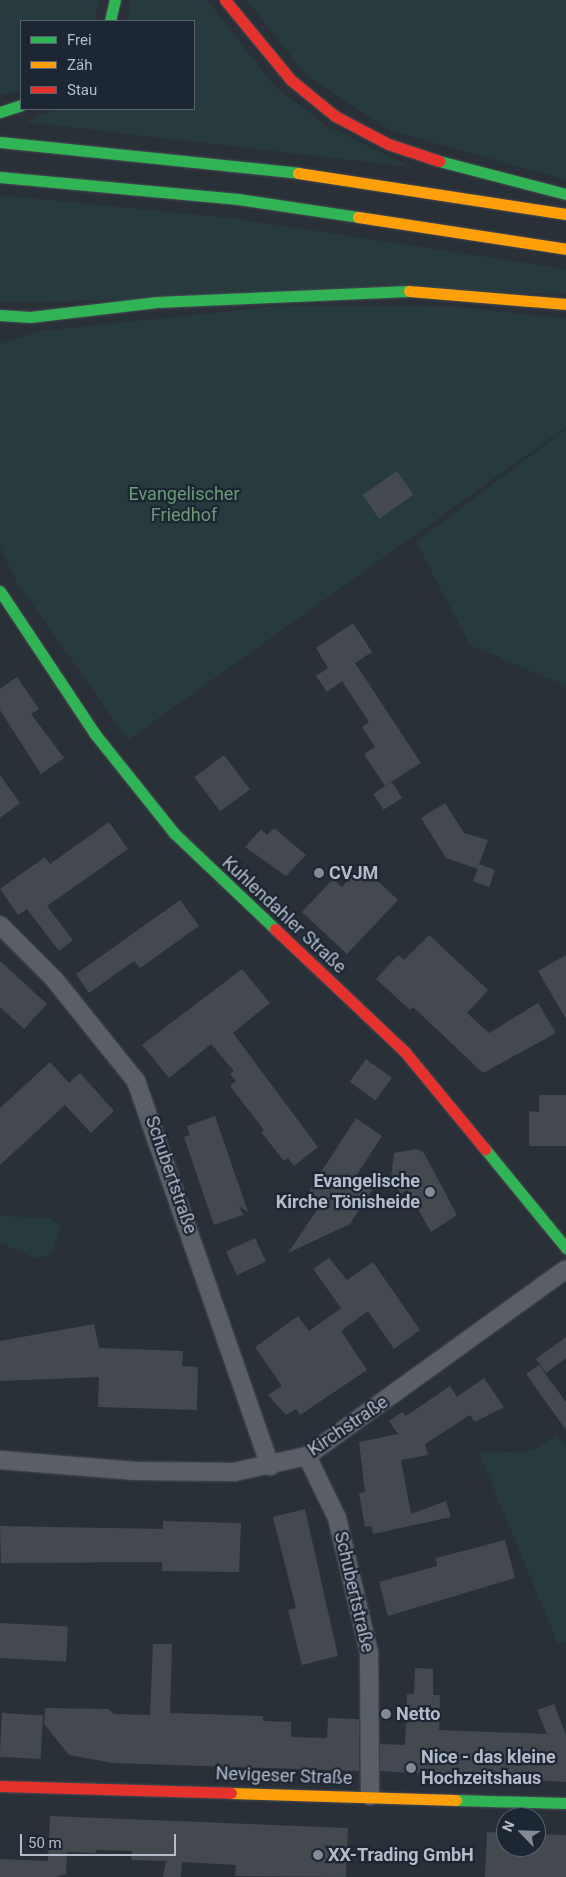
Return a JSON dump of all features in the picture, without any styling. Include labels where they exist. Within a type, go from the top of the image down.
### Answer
[{"type":"main road","points":[[110,20],[115,0]]},
{"type":"main road","points":[[225,0],[291,80],[334,116],[388,144],[444,163],[566,194]]},
{"type":"main road","points":[[0,112],[20,105]]},
{"type":"main road","points":[[0,142],[236,163],[566,214]]},
{"type":"main road","points":[[0,176],[238,199],[566,250]]},
{"type":"main road","points":[[0,315],[30,317],[157,302],[406,292],[566,304]]},
{"type":"main road","points":[[8,328],[30,317]]},
{"type":"main road","name":"Kuhlendahler Straße","points":[[0,591],[95,734],[174,833],[405,1052],[566,1248]]},
{"type":"main road","name":"Nevigeser Straße","points":[[0,1786],[566,1803]]},
{"type":"street","name":"Schubertstraße","points":[[0,925],[54,979],[136,1081],[270,1466]]},
{"type":"street","name":"Kirchstraße","points":[[0,1460],[136,1470],[234,1472],[270,1466],[307,1456],[566,1270]]},
{"type":"street","name":"Schubertstraße","points":[[307,1456],[337,1518],[369,1652],[370,1796]]},
{"type":"green space","points":[[0,0],[99,0],[94,20],[20,20],[20,89],[0,96]]},
{"type":"green space","points":[[131,0],[207,0],[275,87],[327,126],[410,167],[26,122],[53,110],[195,110],[195,20],[127,20]]},
{"type":"green space","points":[[247,0],[566,0],[566,180],[392,131],[306,75]]},
{"type":"green space","points":[[0,195],[238,219],[546,266],[566,270],[566,293],[4,302],[0,301]]},
{"type":"green space","name":"Evangelischer Friedhof","points":[[279,306],[461,307],[566,319],[566,427],[128,740],[16,581],[0,547],[0,344],[40,331]]},
{"type":"green space","points":[[566,429],[566,686],[470,645],[416,542]]},
{"type":"green space","points":[[0,1216],[50,1218],[61,1227],[52,1253],[38,1259],[0,1243]]},
{"type":"green space","points":[[557,1435],[566,1448],[566,1642],[558,1644],[479,1453],[532,1451]]},
{"type":"building","points":[[397,471],[414,495],[379,519],[363,495]]},
{"type":"building","points":[[353,623],[372,652],[355,663],[421,763],[385,786],[364,754],[375,747],[362,727],[369,722],[342,681],[327,692],[316,676],[328,668],[316,648]]},
{"type":"building","points":[[17,677],[39,709],[31,714],[64,758],[41,774],[0,710],[0,689]]},
{"type":"building","points":[[224,755],[250,789],[220,812],[194,777]]},
{"type":"building","points":[[0,775],[20,803],[0,818]]},
{"type":"building","points":[[392,782],[402,798],[383,810],[373,794]]},
{"type":"building","points":[[445,803],[464,833],[488,840],[479,864],[495,870],[489,887],[473,881],[478,869],[446,858],[421,818]]},
{"type":"building","points":[[109,822],[128,849],[47,906],[73,940],[59,951],[27,909],[18,915],[0,889],[45,857],[50,864]]},
{"type":"building","points":[[274,828],[306,855],[286,876],[245,847],[261,829],[267,835]]},
{"type":"building","points":[[362,866],[398,900],[347,954],[302,912],[333,879],[342,887]]},
{"type":"building","points":[[180,900],[199,926],[140,968],[134,961],[89,993],[76,974]]},
{"type":"building","points":[[429,935],[488,990],[467,1013],[489,1033],[538,1003],[556,1033],[483,1073],[413,1007],[410,1010],[376,979],[398,955],[404,960]]},
{"type":"building","points":[[566,955],[566,1019],[538,971]]},
{"type":"building","points":[[0,961],[47,1004],[24,1029],[0,1007]]},
{"type":"building","points":[[242,969],[270,1003],[233,1033],[318,1147],[294,1166],[288,1158],[284,1161],[261,1132],[264,1130],[230,1086],[236,1081],[230,1074],[234,1071],[211,1044],[169,1078],[142,1045]]},
{"type":"building","points":[[366,1059],[392,1078],[375,1100],[350,1082]]},
{"type":"building","points":[[50,1062],[69,1083],[80,1073],[114,1111],[91,1133],[65,1105],[0,1165],[0,1108]]},
{"type":"building","points":[[539,1095],[566,1095],[566,1146],[529,1146],[529,1111],[539,1112]]},
{"type":"building","points":[[215,1116],[248,1212],[239,1206],[243,1215],[214,1225],[184,1137],[190,1135],[187,1126]]},
{"type":"building","points":[[356,1118],[382,1136],[354,1179],[372,1190],[350,1224],[288,1253],[323,1201],[309,1191]]},
{"type":"building","name":"Evangelische Kirche Tönisheide","points":[[416,1149],[424,1153],[457,1215],[431,1232],[407,1190],[401,1194],[391,1178],[394,1153]]},
{"type":"building","points":[[255,1238],[266,1262],[237,1275],[226,1252]]},
{"type":"building","points":[[329,1258],[347,1280],[373,1262],[420,1330],[394,1349],[368,1311],[341,1331],[367,1370],[300,1415],[296,1409],[286,1415],[268,1395],[282,1386],[255,1347],[298,1316],[309,1331],[341,1308],[313,1269]]},
{"type":"building","points":[[94,1324],[99,1348],[183,1351],[182,1366],[198,1367],[197,1410],[98,1407],[99,1377],[0,1381],[0,1341]]},
{"type":"building","points":[[566,1337],[566,1358],[546,1373],[536,1359]]},
{"type":"building","points":[[539,1365],[566,1402],[566,1430],[526,1374]]},
{"type":"building","points":[[484,1378],[504,1407],[475,1422],[470,1415],[425,1444],[428,1455],[401,1460],[411,1514],[446,1501],[451,1517],[373,1534],[372,1526],[365,1527],[359,1493],[365,1492],[359,1442],[398,1434],[389,1421],[402,1412],[406,1416],[450,1386],[457,1397]]},
{"type":"building","points":[[305,1509],[338,1656],[302,1665],[288,1610],[296,1608],[273,1517]]},
{"type":"building","points":[[163,1521],[241,1523],[239,1572],[162,1571],[162,1562],[1,1563],[0,1526],[163,1529]]},
{"type":"building","points":[[505,1540],[515,1578],[388,1616],[379,1582],[437,1566],[436,1558]]},
{"type":"building","points":[[0,1623],[68,1627],[66,1662],[0,1658]]},
{"type":"building","points":[[153,1644],[172,1644],[170,1713],[263,1716],[263,1721],[291,1722],[291,1737],[327,1738],[328,1718],[359,1719],[359,1771],[113,1763],[69,1755],[44,1724],[45,1708],[108,1709],[114,1714],[150,1715]]},
{"type":"building","points":[[415,1668],[433,1669],[433,1695],[440,1695],[439,1730],[547,1734],[537,1710],[554,1704],[566,1735],[566,1782],[380,1771],[380,1744],[405,1745],[407,1694],[414,1694]]},
{"type":"building","points":[[2,1713],[43,1715],[41,1759],[0,1757]]},
{"type":"building","points":[[50,1816],[348,1828],[346,1877],[235,1876],[236,1865],[182,1862],[181,1877],[163,1877],[166,1861],[131,1860],[132,1851],[96,1850],[96,1853],[67,1852],[66,1874],[56,1877],[0,1877],[0,1859],[48,1861]]},
{"type":"building","points":[[487,1832],[496,1832],[496,1857],[546,1857],[546,1834],[566,1835],[566,1877],[485,1877]]},
{"type":"traffic: fast","points":[[110,20],[115,0]]},
{"type":"traffic: fast","points":[[0,112],[20,105]]},
{"type":"traffic: fast","points":[[0,142],[298,173]]},
{"type":"traffic: fast","points":[[439,161],[566,194]]},
{"type":"traffic: fast","points":[[0,177],[238,199],[358,217]]},
{"type":"traffic: fast","points":[[0,315],[30,317],[157,302],[409,291]]},
{"type":"traffic: fast","points":[[0,591],[95,734],[174,833],[275,929]]},
{"type":"traffic: fast","points":[[485,1149],[566,1248]]},
{"type":"traffic: fast","points":[[456,1800],[566,1803]]},
{"type":"traffic: slow","points":[[298,173],[566,214]]},
{"type":"traffic: slow","points":[[358,217],[566,249]]},
{"type":"traffic: slow","points":[[409,291],[566,304]]},
{"type":"traffic: slow","points":[[231,1793],[456,1800]]},
{"type":"traffic: jam","points":[[225,0],[291,80],[335,116],[388,144],[439,161]]},
{"type":"traffic: jam","points":[[275,929],[405,1052],[485,1149]]},
{"type":"traffic: jam","points":[[0,1786],[231,1793]]},
{"type":"place","name":"CVJM","points":[[319,873]]},
{"type":"place","name":"Evangelische Kirche Tönisheide","points":[[430,1192]]},
{"type":"place","name":"Netto","points":[[386,1714]]},
{"type":"place","name":"Nice - das kleine Hochzeitshaus","points":[[411,1768]]},
{"type":"place","name":"XX-Trading GmbH","points":[[318,1855]]}]
